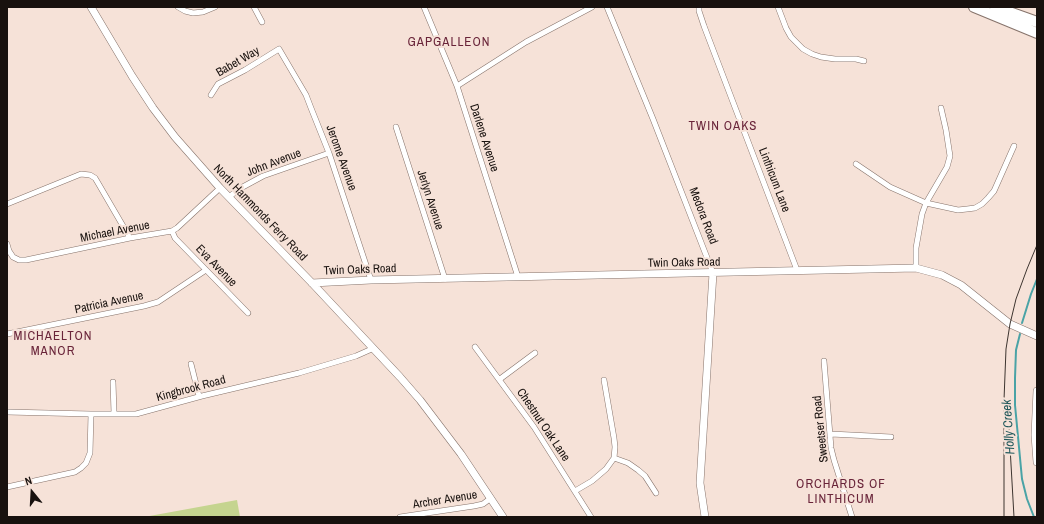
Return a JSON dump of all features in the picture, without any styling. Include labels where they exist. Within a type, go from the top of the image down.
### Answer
[{"type":"highway","points":[[974,7],[1037,33]]},
{"type":"highway","points":[[995,7],[1037,22]]},
{"type":"street","name":"North Hammonds Ferry Road","points":[[91,7],[132,76],[153,108],[175,137],[220,188],[312,282],[420,400],[461,454],[503,517]]},
{"type":"street","points":[[178,7],[185,12],[193,13],[203,12],[216,7]]},
{"type":"street","points":[[254,7],[262,22]]},
{"type":"street","name":"Darlene Avenue","points":[[424,7],[457,86],[518,277]]},
{"type":"street","points":[[457,86],[526,42],[592,7]]},
{"type":"street","name":"Medora Road","points":[[607,7],[653,119],[713,273],[700,483],[705,517]]},
{"type":"street","name":"Linthicum Lane","points":[[699,7],[704,26],[797,270]]},
{"type":"street","points":[[778,7],[788,33],[803,49],[821,57],[856,59],[864,61]]},
{"type":"street","name":"Babet Way","points":[[211,95],[218,84],[245,70],[278,49]]},
{"type":"street","name":"Jerome Avenue","points":[[278,49],[306,95],[329,153],[371,280]]},
{"type":"street","points":[[916,268],[916,248],[922,214],[926,203],[947,167],[950,156],[941,108]]},
{"type":"street","name":"Jerlyn Avenue","points":[[396,127],[445,279]]},
{"type":"street","points":[[856,164],[890,188],[926,203],[958,210],[975,208],[982,204],[994,191],[1014,146]]},
{"type":"street","name":"John Avenue","points":[[229,197],[239,189],[263,176],[329,153]]},
{"type":"street","points":[[7,204],[81,174],[90,175],[95,178],[130,238]]},
{"type":"street","name":"Michael Avenue","points":[[7,244],[13,257],[19,260],[26,260],[130,238],[172,231],[220,188]]},
{"type":"street","name":"Eva Avenue","points":[[172,231],[175,238],[248,313]]},
{"type":"street","name":"Twin Oaks Road","points":[[312,282],[916,268],[942,275],[962,285],[1010,324],[1037,336]]},
{"type":"street","name":"Patricia Avenue","points":[[7,334],[158,302],[206,270]]},
{"type":"street","name":"Chestnut Oak Lane","points":[[476,347],[534,427],[591,517]]},
{"type":"street","name":"Kingbrook Road","points":[[7,412],[136,414],[199,396],[300,373],[356,356],[374,348]]},
{"type":"street","points":[[500,379],[535,353]]},
{"type":"street","name":"Sweetser Road","points":[[824,361],[831,448],[852,517]]},
{"type":"street","points":[[191,364],[199,396]]},
{"type":"street","points":[[574,491],[592,481],[606,469],[614,458],[614,438],[604,380]]},
{"type":"street","points":[[113,382],[114,413]]},
{"type":"street","points":[[1037,391],[1035,435],[1037,457]]},
{"type":"street","points":[[7,487],[75,472],[82,468],[90,453],[91,414]]},
{"type":"street","points":[[831,434],[891,437]]},
{"type":"street","points":[[614,458],[628,463],[638,470],[645,476],[656,493]]},
{"type":"street","name":"Archer Avenue","points":[[400,517],[474,506],[483,504],[491,498]]},
{"type":"green space","points":[[237,500],[240,517],[144,517]]},
{"type":"waterway","name":"Holly Creek","points":[[1022,323],[1037,279]]},
{"type":"waterway","name":"Holly Creek","points":[[1020,334],[1016,350],[1015,405],[1022,479],[1027,499],[1034,517]]},
{"type":"tram line","points":[[1004,517],[1004,400],[1006,349],[1016,299],[1037,245]]},
{"type":"tram line","points":[[1009,429],[1014,517]]},
{"type":"district","name":"GAPGALLEON","points":[[449,43]]},
{"type":"district","name":"TWIN OAKS","points":[[723,127]]},
{"type":"district","name":"MICHAELTON MANOR","points":[[53,344]]},
{"type":"district","name":"ORCHARDS OF LINTHICUM","points":[[841,492]]}]
